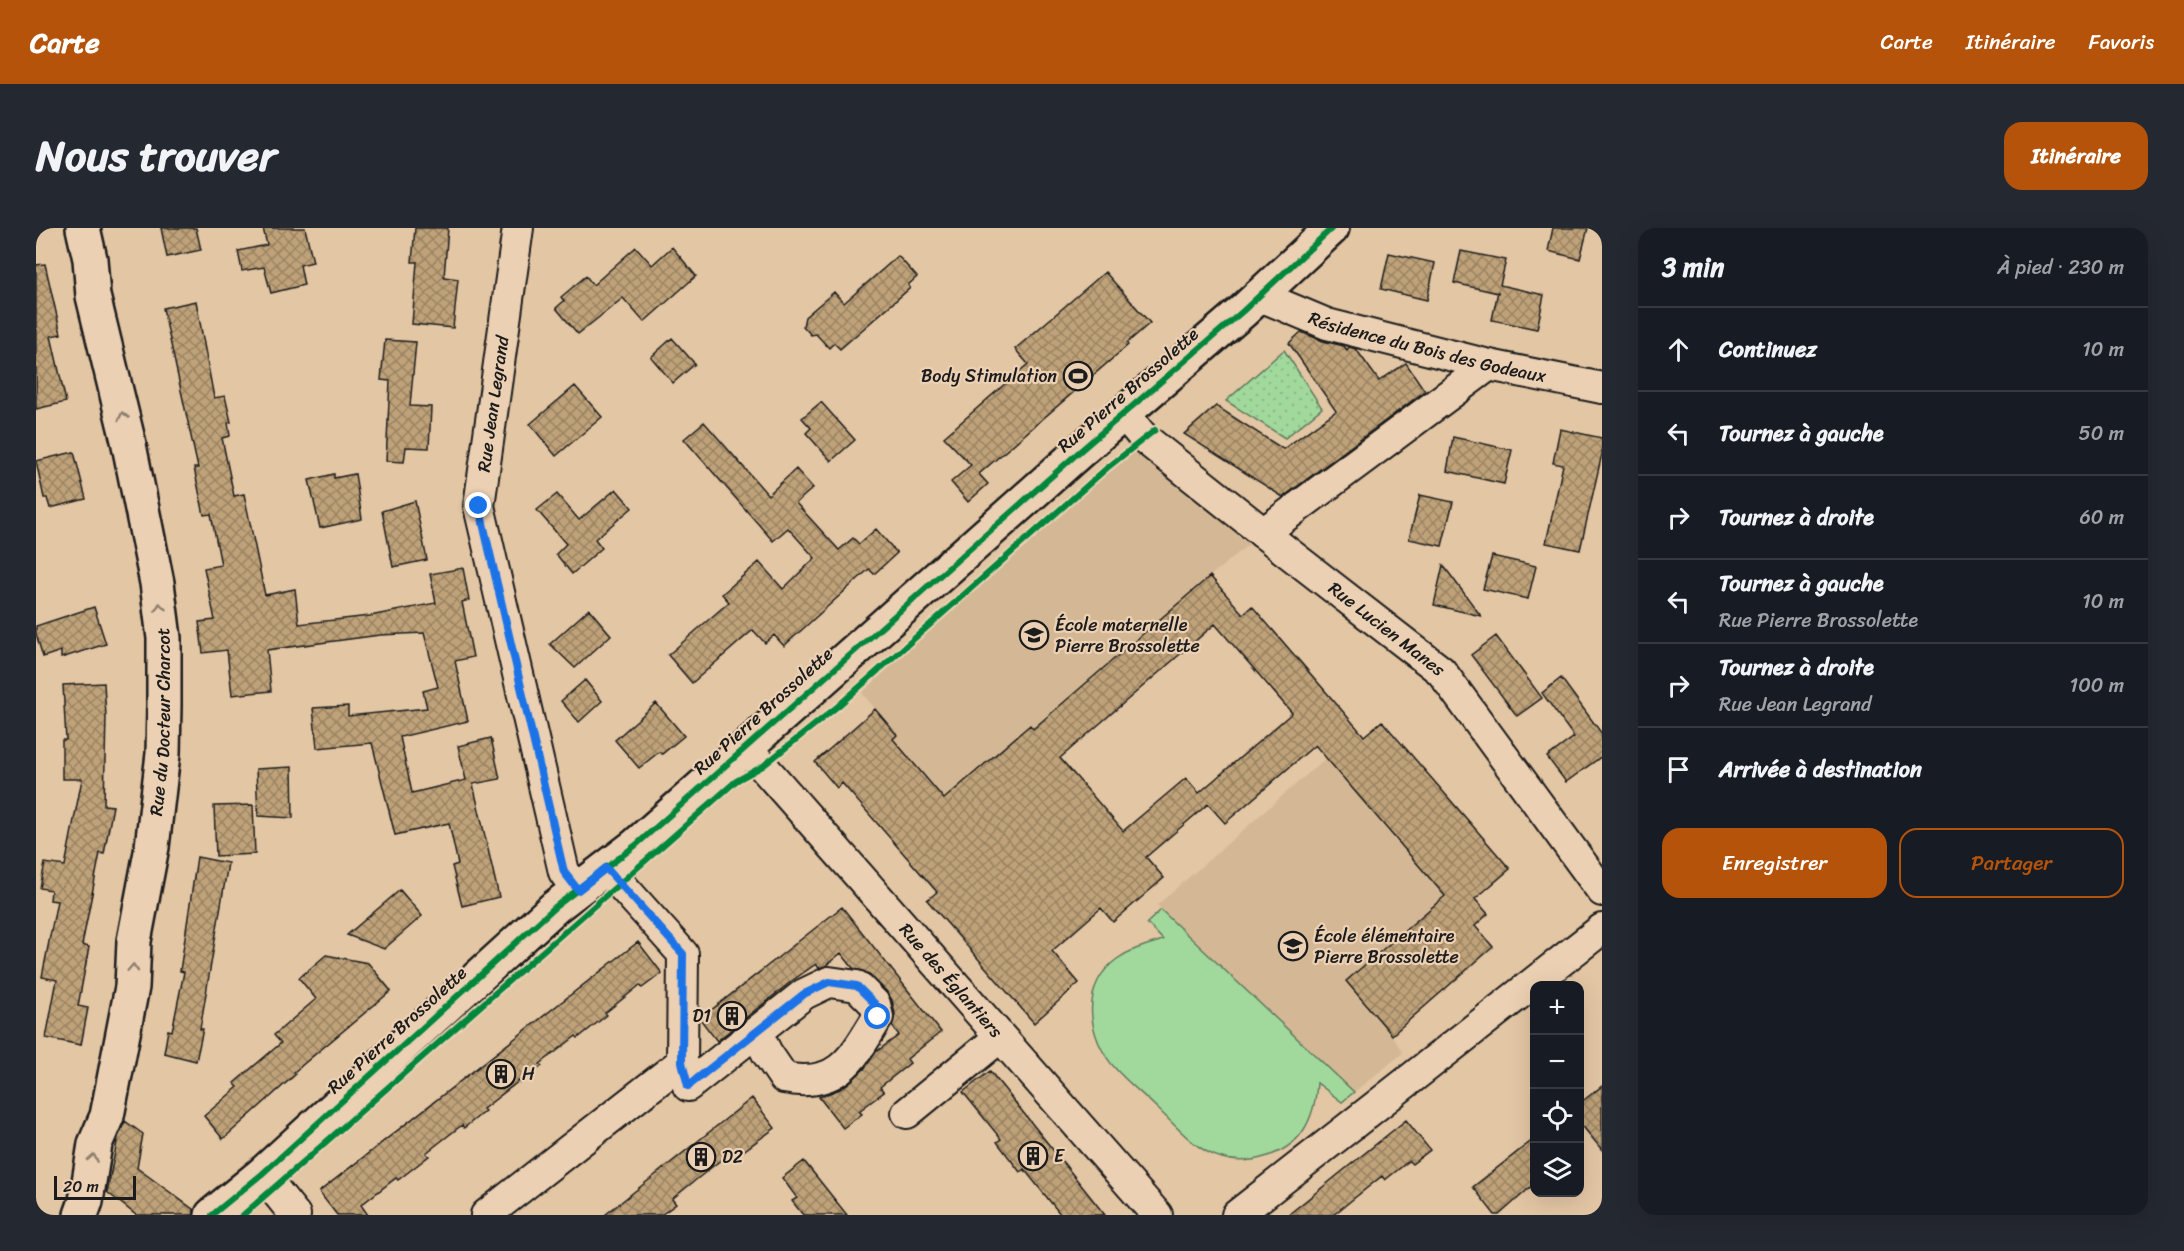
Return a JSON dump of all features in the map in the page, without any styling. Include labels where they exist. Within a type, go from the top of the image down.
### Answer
[{"type":"street","name":"Rue du Docteur Charcot","points":[[81,1215],[86,1201],[95,1143],[107,1116],[132,987],[134,941],[152,847],[163,754],[164,705],[164,638],[157,583],[128,440],[93,296],[90,259],[83,228]]},
{"type":"street","name":"Rue Jean Legrand","points":[[518,228],[479,506],[564,872],[578,890]]},
{"type":"street","name":"Rue Pierre Brossolette","points":[[212,1215],[262,1174],[555,907],[636,845],[1332,228]]},
{"type":"street","name":"Résidence du Bois des Godeaux","points":[[1258,295],[1327,324],[1488,365],[1602,388]]},
{"type":"street","points":[[1263,532],[1488,365]]},
{"type":"street","name":"Rue Lucien Manes","points":[[1124,414],[1144,438],[1441,671],[1592,858],[1602,891]]},
{"type":"street","name":"Rue des Églantiers","points":[[745,746],[1157,1215]]},
{"type":"street","points":[[606,868],[683,954],[682,1062],[688,1086],[757,1033]]},
{"type":"street","points":[[1237,1215],[1602,929]]},
{"type":"street","points":[[907,1113],[1000,1037]]},
{"type":"street","points":[[486,1215],[682,1062]]},
{"type":"street","points":[[262,1174],[295,1215]]},
{"type":"shaded area","name":"École maternelle Pierre Brossolette","points":[[1144,438],[1263,533],[1044,719],[1049,747],[1030,725],[944,799],[893,739],[897,735],[862,693],[1107,466]]},
{"type":"shaded area","name":"École élémentaire Pierre Brossolette","points":[[1327,757],[1445,896],[1346,981],[1392,1035],[1403,1053],[1354,1092],[1157,905]]},
{"type":"green space","points":[[1284,350],[1322,408],[1285,438],[1226,401]]},
{"type":"green space","points":[[1161,910],[1354,1092],[1342,1102],[1317,1083],[1313,1108],[1303,1131],[1296,1139],[1277,1152],[1244,1161],[1222,1158],[1204,1150],[1187,1138],[1115,1068],[1098,1042],[1092,1012],[1097,983],[1105,970],[1117,959],[1133,950],[1163,940],[1147,923]]},
{"type":"building","points":[[161,228],[196,228],[201,250],[167,257]]},
{"type":"building","points":[[263,228],[305,228],[313,262],[300,265],[304,285],[271,293],[264,267],[242,271],[238,251],[267,245]]},
{"type":"building","points":[[415,228],[448,228],[444,277],[458,279],[453,328],[412,324],[417,262],[412,262]]},
{"type":"building","points":[[1553,228],[1588,228],[1580,259],[1548,251]]},
{"type":"building","points":[[636,247],[652,265],[672,247],[696,276],[644,322],[623,298],[578,334],[556,308],[564,301],[561,297],[586,276],[593,285]]},
{"type":"building","points":[[1461,251],[1506,260],[1500,285],[1544,295],[1537,329],[1492,320],[1498,293],[1454,283]]},
{"type":"building","points":[[1389,253],[1435,263],[1427,300],[1381,289]]},
{"type":"building","points":[[898,256],[917,277],[908,285],[910,288],[840,349],[834,343],[829,348],[816,334],[811,335],[803,326],[805,317],[834,292],[844,303]]},
{"type":"building","points":[[45,264],[61,334],[51,336],[66,402],[36,409],[36,265]]},
{"type":"building","points":[[1105,272],[1150,323],[1127,343],[1128,345],[979,474],[988,484],[968,502],[951,482],[971,465],[944,437],[1028,364],[1015,349]]},
{"type":"building","points":[[196,301],[214,398],[225,396],[231,422],[228,423],[230,436],[222,438],[234,496],[244,494],[265,595],[295,589],[299,624],[370,616],[436,603],[430,574],[463,568],[469,600],[462,602],[473,657],[455,661],[468,721],[400,737],[412,793],[466,780],[458,746],[491,738],[500,779],[473,784],[499,897],[462,906],[452,866],[458,864],[449,823],[395,835],[372,743],[317,748],[313,708],[348,706],[348,716],[427,708],[423,691],[438,687],[424,633],[380,635],[267,650],[271,691],[232,695],[227,650],[203,653],[199,622],[215,620],[204,568],[221,565],[211,514],[204,515],[194,468],[198,468],[163,308]]},
{"type":"building","points":[[1301,332],[1344,346],[1347,350],[1349,347],[1356,349],[1379,381],[1406,363],[1425,391],[1283,497],[1184,434],[1216,406],[1283,449],[1336,411],[1289,343]]},
{"type":"building","points":[[672,338],[695,364],[673,383],[651,357]]},
{"type":"building","points":[[385,340],[416,342],[410,406],[431,407],[429,448],[406,447],[404,462],[386,461],[390,381],[381,380]]},
{"type":"building","points":[[575,386],[602,417],[556,456],[530,424]]},
{"type":"building","points":[[821,402],[855,440],[831,461],[806,433],[811,428],[802,418]]},
{"type":"building","points":[[704,422],[768,495],[796,469],[813,488],[796,503],[839,550],[853,538],[859,544],[876,529],[897,553],[874,574],[869,569],[784,646],[774,635],[765,643],[753,630],[692,683],[668,655],[729,602],[722,594],[759,562],[783,589],[815,558],[788,528],[773,541],[684,439]]},
{"type":"building","points":[[1560,429],[1602,438],[1602,454],[1580,550],[1546,543],[1563,465],[1553,463]]},
{"type":"building","points":[[1453,437],[1512,450],[1504,484],[1447,471]]},
{"type":"building","points":[[74,452],[86,499],[50,508],[47,498],[44,498],[36,461]]},
{"type":"building","points":[[334,474],[334,478],[355,474],[362,519],[320,528],[309,480]]},
{"type":"building","points":[[616,489],[632,508],[595,539],[602,548],[572,574],[556,554],[566,544],[537,510],[557,494],[579,520]]},
{"type":"building","points":[[1420,495],[1453,502],[1442,546],[1409,539]]},
{"type":"building","points":[[415,501],[427,560],[393,567],[382,511]]},
{"type":"building","points":[[1492,556],[1536,566],[1528,599],[1483,589]]},
{"type":"building","points":[[1443,565],[1481,616],[1434,605]]},
{"type":"building","points":[[1210,576],[1243,614],[1252,606],[1364,736],[1382,721],[1510,869],[1475,899],[1488,914],[1475,926],[1493,947],[1392,1035],[1346,981],[1445,896],[1315,745],[1225,823],[1208,804],[1146,857],[1164,878],[1113,922],[1101,908],[1052,951],[1079,983],[1034,1023],[927,900],[937,892],[842,783],[837,788],[815,762],[875,709],[897,735],[893,739],[944,799],[1030,725],[1033,729]],"holes":[[[1215,624],[1292,713],[1199,793],[1186,778],[1123,831],[1060,758]]]},
{"type":"building","points":[[94,607],[106,644],[61,658],[61,651],[43,657],[36,626]]},
{"type":"building","points":[[589,609],[611,635],[575,668],[550,644]]},
{"type":"building","points":[[1496,636],[1542,698],[1517,716],[1471,655]]},
{"type":"building","points":[[1561,678],[1602,734],[1602,756],[1566,782],[1547,757],[1574,737],[1542,693]]},
{"type":"building","points":[[585,680],[602,701],[579,722],[561,701]]},
{"type":"building","points":[[104,683],[106,716],[104,805],[113,806],[104,854],[100,853],[82,945],[89,947],[78,1006],[88,1008],[81,1045],[46,1038],[57,980],[42,977],[57,901],[50,900],[51,890],[40,888],[45,863],[65,866],[82,779],[62,779],[62,740],[66,740],[63,685]]},
{"type":"building","points":[[656,703],[684,736],[662,754],[659,752],[639,768],[615,740]]},
{"type":"building","points":[[292,767],[293,818],[258,816],[256,769]]},
{"type":"building","points":[[253,805],[255,854],[216,856],[214,806]]},
{"type":"building","points":[[197,857],[228,863],[200,1029],[203,1029],[196,1061],[164,1053],[168,1030],[172,1031],[184,972],[180,971]]},
{"type":"building","points":[[400,890],[422,916],[384,949],[347,935]]},
{"type":"building","name":"D1","points":[[842,907],[941,1032],[907,1059],[910,1063],[880,1087],[884,1092],[859,1111],[862,1114],[843,1128],[819,1097],[840,1089],[851,1081],[864,1069],[876,1052],[899,1035],[892,1026],[895,1014],[892,1000],[869,974],[853,968],[841,953],[825,966],[819,968],[816,964],[793,980],[717,1041],[700,1019]]},
{"type":"building","name":"H","points":[[638,942],[662,973],[642,988],[640,985],[578,1038],[576,1036],[540,1064],[542,1066],[483,1109],[485,1111],[464,1128],[462,1125],[426,1153],[429,1156],[361,1205],[368,1215],[337,1215],[319,1192]]},
{"type":"building","points":[[326,955],[368,963],[391,991],[294,1072],[296,1074],[223,1139],[204,1116],[238,1087],[234,1083],[281,1043],[274,1035],[316,999],[299,978]]},
{"type":"building","name":"E","points":[[990,1071],[1105,1215],[1061,1215],[1024,1169],[1020,1172],[997,1142],[1001,1139],[963,1092]]},
{"type":"building","points":[[1602,1086],[1602,1150],[1584,1128],[1584,1100]]},
{"type":"building","name":"D2","points":[[752,1098],[775,1128],[731,1160],[727,1155],[672,1199],[676,1204],[661,1215],[605,1215]]},
{"type":"building","points":[[1406,1120],[1430,1150],[1412,1164],[1409,1161],[1385,1180],[1382,1176],[1333,1215],[1288,1215]]},
{"type":"building","points":[[125,1121],[143,1134],[137,1168],[194,1210],[194,1215],[136,1215],[107,1192],[118,1137]]},
{"type":"building","points":[[1530,1142],[1530,1188],[1499,1215],[1495,1215],[1473,1187]]},
{"type":"building","name":"D2","points":[[804,1161],[847,1215],[803,1215],[792,1201],[797,1198],[782,1178]]},
{"type":"cycle path","points":[[212,1215],[262,1174],[555,907],[636,845],[1079,452],[1243,311],[1332,228]]},
{"type":"cycle path","points":[[243,1215],[736,781],[763,766],[838,706],[1107,468],[1155,430]]},
{"type":"place","name":"Body Stimulation","points":[[1078,376]]},
{"type":"place","name":"École maternelle Pierre Brossolette","points":[[1034,635]]},
{"type":"place","name":"École élémentaire Pierre Brossolette","points":[[1293,946]]},
{"type":"place","name":"D1","points":[[732,1016]]},
{"type":"place","name":"H","points":[[501,1074]]},
{"type":"place","name":"E","points":[[1033,1156]]},
{"type":"place","name":"D2","points":[[701,1157]]},
{"type":"route","points":[[479,506],[564,872],[578,890],[606,868],[683,954],[682,1062],[688,1086],[804,994],[829,982],[857,986],[875,1004],[878,1017]]}]
